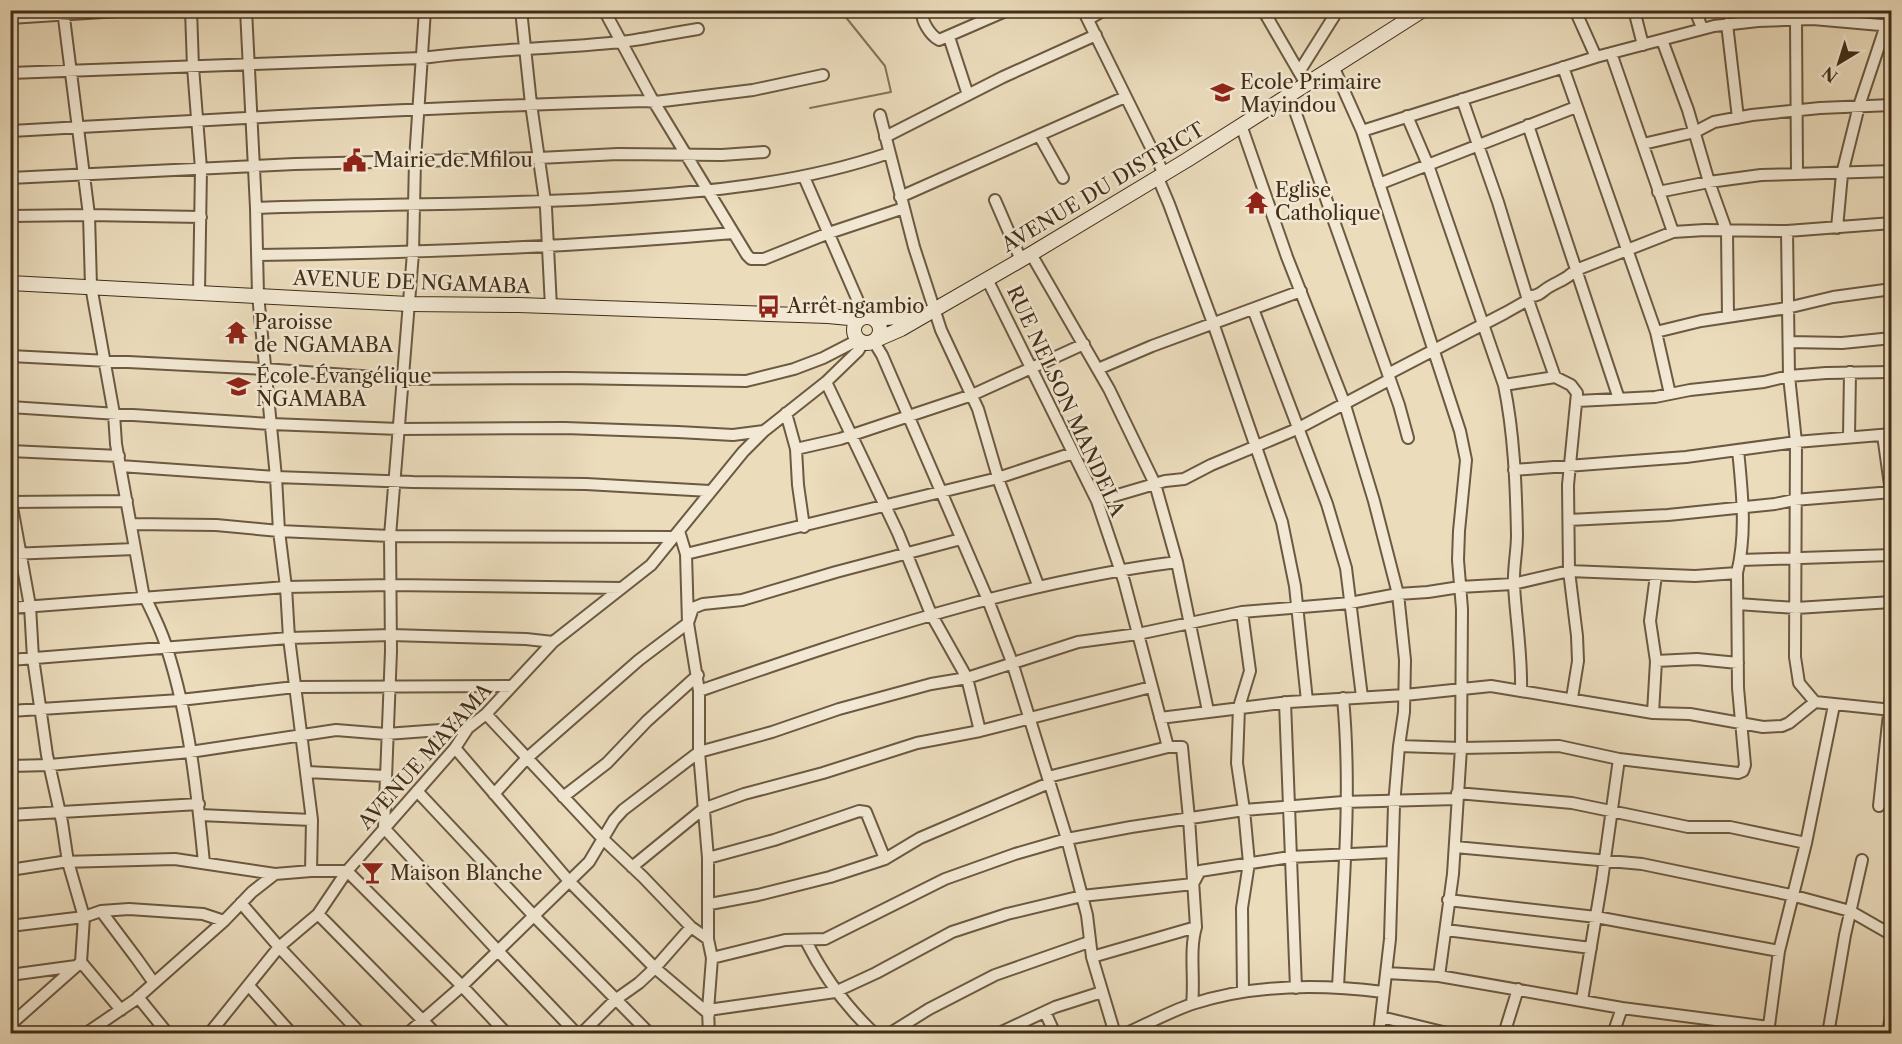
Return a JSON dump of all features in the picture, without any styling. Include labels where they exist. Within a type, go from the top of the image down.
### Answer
[{"type":"street","points":[[10,18],[63,12],[134,10]]},
{"type":"street","points":[[191,10],[201,169],[199,292]]},
{"type":"street","points":[[246,10],[258,295],[295,687],[312,820],[311,871]]},
{"type":"street","points":[[425,10],[415,160],[413,253],[390,536],[391,635],[384,828],[579,1034],[615,1000],[655,968],[691,927]]},
{"type":"street","points":[[521,10],[545,201],[551,307]]},
{"type":"street","points":[[604,10],[654,102],[751,259],[757,260],[904,208]]},
{"type":"street","points":[[922,10],[921,15],[932,36],[939,40],[1008,10]]},
{"type":"street","points":[[1104,10],[1086,15],[1161,176],[1282,522],[1295,586],[1307,701]]},
{"type":"street","points":[[1263,10],[1303,78]]},
{"type":"street","points":[[1303,78],[1338,10]]},
{"type":"street","name":"AVENUE DU DISTRICT","points":[[866,340],[901,329],[1026,257],[1161,176],[1289,94],[1303,78],[1333,66],[1423,10]]},
{"type":"street","points":[[1575,10],[1596,57]]},
{"type":"street","points":[[1634,10],[1643,45]]},
{"type":"street","points":[[1695,10],[1702,28]]},
{"type":"street","points":[[63,12],[89,214],[92,286],[114,414],[119,461],[145,598],[166,646],[180,700],[199,809],[204,863]]},
{"type":"street","points":[[1362,131],[1596,57],[1756,16],[1796,20],[1813,15],[1890,22],[1859,106],[1842,174],[1838,228]]},
{"type":"street","points":[[1796,20],[1797,173]]},
{"type":"street","points":[[1727,24],[1738,118]]},
{"type":"street","points":[[10,73],[422,58],[458,53],[623,42],[698,29]]},
{"type":"street","points":[[885,137],[1096,35]]},
{"type":"street","points":[[949,37],[968,95]]},
{"type":"street","points":[[1662,40],[1727,232],[1728,316]]},
{"type":"street","points":[[1611,53],[1673,232]]},
{"type":"street","points":[[1333,66],[1362,131],[1435,350],[1460,431],[1466,460],[1459,531],[1462,609],[1461,748],[1455,848],[1439,976]]},
{"type":"street","points":[[1563,68],[1656,332],[1670,394]]},
{"type":"street","points":[[10,131],[531,104],[654,102],[753,90],[823,75]]},
{"type":"street","points":[[1289,94],[1399,405],[1408,438]]},
{"type":"street","points":[[900,197],[1125,97]]},
{"type":"street","points":[[1462,99],[1555,377]]},
{"type":"street","points":[[1642,144],[1695,132],[1714,122],[1738,118],[1795,111],[1892,105]]},
{"type":"street","points":[[1379,184],[1576,107]]},
{"type":"street","points":[[880,115],[929,312],[942,330],[978,409],[998,478],[1038,585]]},
{"type":"street","points":[[1407,116],[1428,165],[1503,384],[1511,426],[1514,470],[1517,538],[1513,584],[1522,665],[1521,690]]},
{"type":"street","points":[[1241,125],[1344,402],[1374,501],[1398,594],[1405,660],[1404,695],[1395,801],[1387,973],[1383,992],[1380,1034]]},
{"type":"street","points":[[1528,125],[1619,399]]},
{"type":"street","points":[[1039,135],[1063,178]]},
{"type":"street","points":[[10,178],[415,160],[618,154],[687,156],[764,152]]},
{"type":"street","points":[[256,208],[545,201],[709,192],[804,177],[889,153]]},
{"type":"street","points":[[1658,192],[1709,182],[1797,173],[1842,174],[1892,171]]},
{"type":"street","points":[[10,356],[264,369],[403,379],[568,378],[746,381],[794,369],[881,333],[880,326],[866,318],[804,177]]},
{"type":"street","points":[[995,200],[1026,257],[1084,344],[1155,484],[1177,562],[1208,711]]},
{"type":"street","points":[[10,216],[89,214],[201,217]]},
{"type":"street","points":[[1097,501],[1155,484],[1184,479],[1297,429],[1528,300],[1531,296],[1538,296],[1548,287],[1563,282],[1576,270],[1673,232],[1787,231],[1892,223]]},
{"type":"street","points":[[1787,231],[1789,376],[1796,442],[1795,657],[1800,683],[1815,702],[1891,710]]},
{"type":"street","points":[[258,255],[413,253],[626,243],[733,233]]},
{"type":"street","name":"RUE NELSON MANDELA","points":[[987,279],[1097,501],[1120,569],[1168,747]]},
{"type":"street","name":"AVENUE DE NGAMABA","points":[[10,283],[408,304],[519,304],[866,318]]},
{"type":"street","points":[[1656,332],[1728,316],[1788,308],[1833,297],[1892,289]]},
{"type":"street","points":[[1098,369],[1152,346],[1301,291]]},
{"type":"street","points":[[1253,309],[1327,504],[1346,568],[1362,697]]},
{"type":"street","name":"AVENUE DU DISTRICT","points":[[866,318],[929,312]]},
{"type":"street","name":"AVENUE DE NGAMABA","points":[[812,316],[842,326],[866,340]]},
{"type":"street","points":[[866,318],[854,329],[882,355],[988,600],[1012,662],[1067,839],[1088,915],[1092,957],[1115,1034]]},
{"type":"street","points":[[1790,342],[1842,342],[1892,338]]},
{"type":"street","name":"AVENUE MAYAMA","points":[[215,1031],[279,947],[318,914],[347,871],[455,748],[468,728],[486,714],[553,642],[651,565],[743,452],[764,431],[826,382],[866,340]]},
{"type":"street","points":[[796,449],[850,435],[972,395],[1084,344]]},
{"type":"street","points":[[1849,437],[1850,372]]},
{"type":"street","points":[[1577,401],[1619,399],[1730,387],[1789,376],[1892,372]]},
{"type":"street","points":[[1503,384],[1555,377],[1564,380],[1575,389],[1577,401],[1570,468],[1569,571],[1578,661],[1572,698]]},
{"type":"street","points":[[826,382],[907,553],[931,614],[967,678],[980,731]]},
{"type":"street","points":[[10,407],[271,424],[399,429],[565,428],[733,435],[764,431]]},
{"type":"street","points":[[786,413],[796,449],[804,527]]},
{"type":"street","points":[[1514,470],[1570,468],[1686,458],[1796,442],[1887,434],[1891,492],[1794,500],[1668,515],[1569,520]]},
{"type":"street","points":[[1399,746],[1461,748],[1559,746],[1618,759],[1738,773],[1743,771],[1745,765],[1738,688],[1737,573],[1740,560],[1743,507],[1738,450]]},
{"type":"street","points":[[10,451],[276,477],[586,484],[711,491]]},
{"type":"street","points":[[686,554],[998,478],[1073,453]]},
{"type":"street","points":[[10,1025],[78,964],[84,917],[68,862],[50,765],[33,658],[30,606],[11,500],[127,501]]},
{"type":"street","points":[[131,525],[216,525],[279,531],[390,536],[677,534],[686,554],[688,623],[698,675],[699,752],[710,904],[708,939],[712,958],[709,1034]]},
{"type":"street","points":[[494,794],[526,759],[639,660],[688,623],[693,608],[703,604],[742,600],[961,539]]},
{"type":"street","points":[[10,554],[135,549]]},
{"type":"street","points":[[1740,560],[1892,555]]},
{"type":"street","points":[[699,691],[931,614],[1038,585],[1120,569],[1177,562]]},
{"type":"street","points":[[407,1034],[462,986],[589,862],[614,820],[623,810],[699,752],[772,732],[839,709],[931,684],[967,678],[1078,642],[1138,634],[1242,612],[1350,603],[1398,594],[1460,587],[1513,584],[1569,571],[1656,575],[1737,573]]},
{"type":"street","points":[[1653,713],[1656,661],[1650,621],[1656,575]]},
{"type":"street","points":[[10,608],[286,587],[391,585],[622,588]]},
{"type":"street","points":[[1738,604],[1796,608],[1892,602]]},
{"type":"street","points":[[1242,612],[1250,671],[1239,707],[1237,763],[1249,863],[1242,909],[1243,991]]},
{"type":"street","points":[[10,660],[290,638],[391,635],[526,639],[553,642]]},
{"type":"street","points":[[1656,661],[1697,659],[1738,663]]},
{"type":"street","points":[[563,797],[607,763],[647,721],[698,675]]},
{"type":"street","points":[[10,711],[180,700],[295,687],[512,686]]},
{"type":"street","points":[[1160,718],[1285,702],[1404,695],[1491,686],[1653,713],[1690,714],[1763,727],[1782,726],[1789,723],[1815,702]]},
{"type":"street","points":[[1879,806],[1892,686]]},
{"type":"street","points":[[632,867],[703,809],[744,794],[823,773],[917,743],[980,731],[1151,687]]},
{"type":"street","points":[[1338,987],[1347,802],[1346,737],[1342,698]]},
{"type":"street","points":[[1285,702],[1296,988]]},
{"type":"street","points":[[1387,973],[1439,976],[1518,989],[1717,1028],[1768,1030],[1779,951],[1806,843],[1834,705]]},
{"type":"street","points":[[486,714],[604,840],[691,927],[708,939]]},
{"type":"street","points":[[10,766],[50,765],[190,752],[336,730],[386,734],[468,728]]},
{"type":"street","points":[[710,904],[830,878],[885,859],[920,838],[1048,780],[1168,747],[1182,747],[1196,927],[1193,938],[1192,1005]]},
{"type":"street","points":[[455,748],[569,881],[655,968],[709,1012],[836,992],[876,974],[952,932],[1008,914],[1082,896],[1193,884]]},
{"type":"street","points":[[1582,1000],[1618,759]]},
{"type":"street","points":[[307,772],[385,776]]},
{"type":"street","points":[[417,791],[534,916],[650,1034]]},
{"type":"street","points":[[712,958],[786,940],[825,939],[945,879],[1015,854],[1067,839],[1244,810],[1457,796],[1561,802],[1688,826],[1730,827],[1806,843]]},
{"type":"street","points":[[10,815],[59,811],[199,809],[312,820]]},
{"type":"street","points":[[708,858],[774,840],[859,811],[866,812],[885,859]]},
{"type":"street","points":[[1455,848],[1642,864],[1850,911],[1892,935]]},
{"type":"street","points":[[1193,884],[1200,871],[1249,863],[1290,857],[1392,852]]},
{"type":"street","points":[[10,870],[68,862],[175,859],[275,874],[347,871],[507,1034]]},
{"type":"street","points":[[1829,1033],[1850,911],[1862,860]]},
{"type":"street","points":[[85,1034],[138,997],[275,874]]},
{"type":"street","points":[[1448,900],[1596,917],[1779,951]]},
{"type":"street","points":[[241,903],[361,1034]]},
{"type":"street","points":[[10,926],[84,917],[101,911],[129,909],[203,914],[224,921]]},
{"type":"street","points":[[101,911],[154,983]]},
{"type":"street","points":[[318,914],[436,1034]]},
{"type":"street","points":[[1092,957],[1196,927]]},
{"type":"street","points":[[1446,930],[1591,948]]},
{"type":"street","points":[[806,941],[836,992],[875,1034]]},
{"type":"street","points":[[889,1034],[929,1009],[995,975],[1089,942]]},
{"type":"street","points":[[10,975],[78,964]]},
{"type":"street","points":[[78,964],[121,1010]]},
{"type":"street","points":[[249,986],[292,1034]]},
{"type":"street","points":[[1125,1034],[1192,1005],[1243,991],[1338,987],[1383,992]]},
{"type":"street","points":[[1504,1034],[1518,989]]},
{"type":"street","points":[[997,1034],[1055,1007],[1102,992]]},
{"type":"street","points":[[138,997],[168,1034]]},
{"type":"street","points":[[1613,1034],[1622,1008]]},
{"type":"street","points":[[1888,1034],[1892,1009]]},
{"type":"street","points":[[1045,1012],[1055,1034]]},
{"type":"street","points":[[1381,1017],[1451,1034]]},
{"type":"waterway","points":[[810,108],[891,92],[885,66],[840,10]]},
{"type":"place","name":"Ecole Primaire Mayindou","points":[[1222,93]]},
{"type":"place","name":"Mairie de Mfilou","points":[[355,160]]},
{"type":"place","name":"Eglise Catholique","points":[[1257,202]]},
{"type":"place","name":"Arrêt ngambio","points":[[769,306]]},
{"type":"place","name":"Paroisse de NGAMABA","points":[[236,333]]},
{"type":"place","name":"École Évangélique NGAMABA","points":[[238,387]]},
{"type":"place","name":"Maison Blanche","points":[[372,873]]}]
